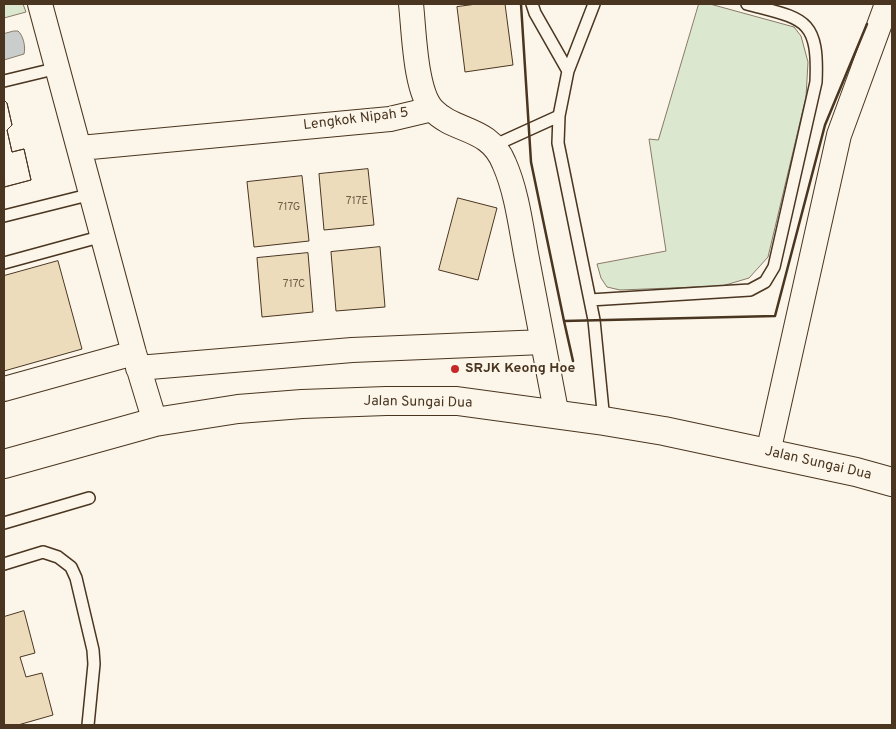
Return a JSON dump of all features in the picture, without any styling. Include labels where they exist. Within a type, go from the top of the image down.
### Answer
[{"type":"main road","name":"Jalan Sungai Dua","points":[[4,464],[155,422],[238,410],[302,404],[457,401],[664,431],[891,479]]},
{"type":"street","points":[[40,4],[136,360],[155,422]]},
{"type":"street","points":[[411,4],[420,80],[432,109],[442,118],[481,135],[493,146],[504,162],[517,208],[557,416]]},
{"type":"street","points":[[768,453],[839,135],[887,4]]},
{"type":"street","name":"Lengkok Nipah 5","points":[[80,148],[390,119],[432,109]]},
{"type":"street","points":[[4,389],[136,360],[543,342]]},
{"type":"lane","points":[[532,4],[535,13],[568,71]]},
{"type":"lane","points":[[594,4],[568,71],[559,116],[558,143],[594,320],[604,421]]},
{"type":"lane","points":[[590,300],[750,290],[765,282],[774,268],[816,82],[817,60],[813,37],[805,23],[791,16],[748,4]]},
{"type":"lane","points":[[4,82],[58,68]]},
{"type":"lane","points":[[493,146],[559,116]]},
{"type":"lane","points":[[4,216],[92,194]]},
{"type":"lane","points":[[4,263],[103,236]]},
{"type":"lane","points":[[4,523],[89,498]]},
{"type":"lane","points":[[4,564],[43,552],[58,557],[71,567],[76,578],[93,650],[94,664],[88,725]]},
{"type":"green space","points":[[4,4],[23,4],[26,12],[4,18]]},
{"type":"green space","points":[[699,4],[710,4],[794,27],[801,36],[808,62],[806,97],[768,257],[749,278],[722,286],[620,290],[607,287],[601,278],[597,264],[666,251],[649,139],[658,140]]},
{"type":"shaded area","points":[[18,31],[23,38],[24,54],[4,60],[4,34]]},
{"type":"building","points":[[477,4],[505,4],[513,65],[465,72],[457,7]]},
{"type":"building","points":[[4,100],[7,103],[12,125],[7,130],[12,152],[24,149],[31,180],[5,187]]},
{"type":"building","points":[[4,100],[7,103],[12,125],[7,130],[12,152],[24,149],[31,180],[4,187]]},
{"type":"building","points":[[368,169],[374,225],[324,230],[319,174]]},
{"type":"building","points":[[302,176],[309,241],[254,247],[247,182]]},
{"type":"building","points":[[458,198],[497,208],[478,280],[439,270]]},
{"type":"building","points":[[380,247],[385,307],[336,311],[331,252]]},
{"type":"building","points":[[308,253],[313,312],[262,317],[257,258]]},
{"type":"building","points":[[58,261],[82,349],[4,371],[4,276]]},
{"type":"building","points":[[24,611],[35,653],[20,657],[26,677],[42,673],[53,715],[18,725],[4,725],[4,617]]},
{"type":"wall","points":[[521,4],[531,162],[564,321],[775,316],[825,125],[867,24]]},
{"type":"wall","points":[[564,321],[573,361]]},
{"type":"place","name":"SRJK Keong Hoe","points":[[455,369]]}]
